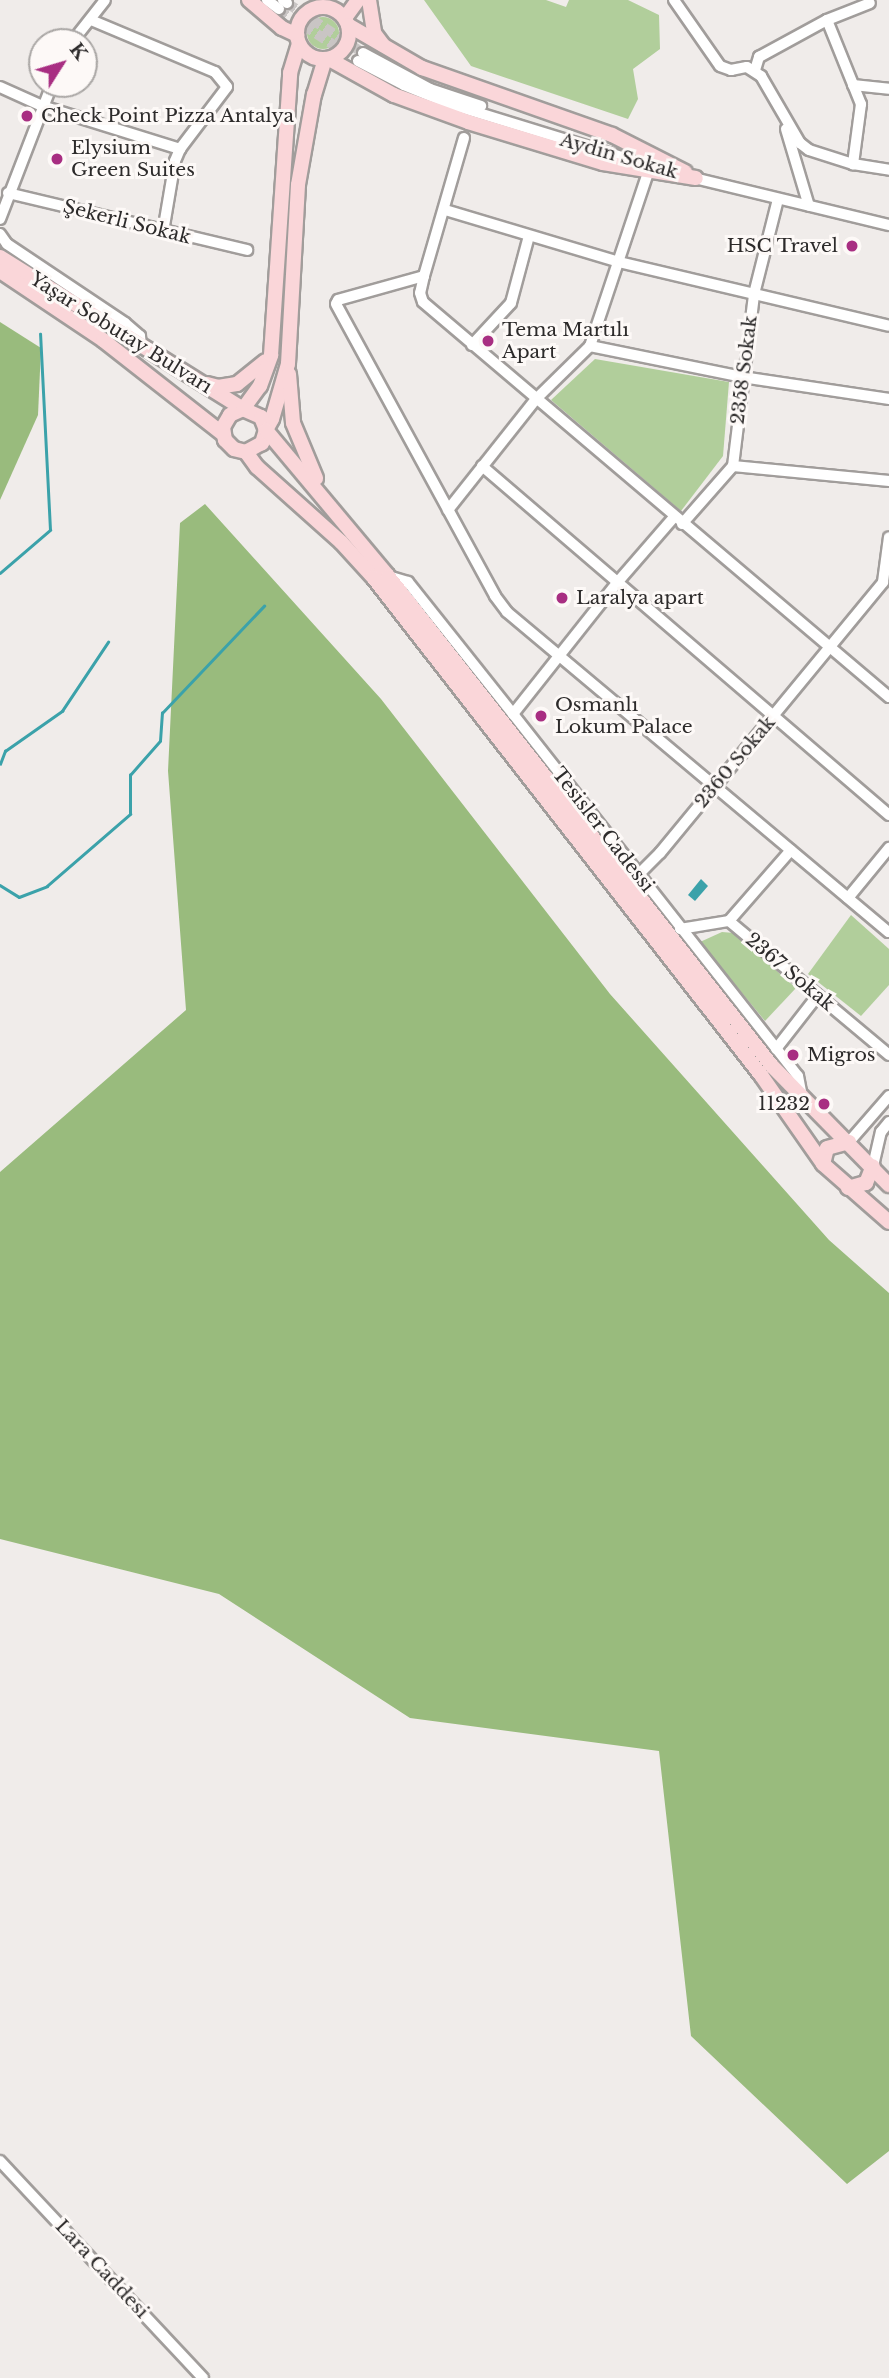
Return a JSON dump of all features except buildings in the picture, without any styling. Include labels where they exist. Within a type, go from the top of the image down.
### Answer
[{"type":"main road","points":[[249,0],[298,39],[311,56],[327,59],[394,95],[468,122],[603,163],[696,178]]},
{"type":"main road","points":[[349,529],[302,448],[292,417],[288,363],[298,185],[314,94],[327,59],[343,50],[349,34],[346,22],[358,0]]},
{"type":"main road","points":[[369,0],[374,33],[386,49]]},
{"type":"main road","points":[[223,434],[230,415],[243,409],[260,386],[271,355],[290,73],[300,20],[318,3],[334,9],[346,22],[386,49],[460,83],[612,135],[696,178]]},
{"type":"main road","name":"Yaşar Sobutay Bulvarı","points":[[0,257],[63,290],[141,346],[243,409]]},
{"type":"main road","points":[[0,271],[103,340],[223,434],[229,445],[246,452],[257,467],[331,532],[373,577],[761,1075],[823,1164],[889,1222]]},
{"type":"main road","points":[[203,383],[218,387],[237,384],[255,373],[271,355]]},
{"type":"main road","points":[[246,452],[258,447],[288,363]]},
{"type":"main road","points":[[243,409],[261,417],[266,430],[388,576],[772,1066],[889,1185]]},
{"type":"main road","points":[[823,1164],[827,1148],[849,1142]]},
{"type":"main road","points":[[848,1188],[866,1183],[873,1166]]},
{"type":"street","points":[[84,28],[105,0]]},
{"type":"street","points":[[267,0],[283,4]]},
{"type":"street","points":[[674,0],[720,66],[731,70],[740,67],[755,70],[761,76],[782,117],[800,143],[809,150],[853,164],[889,170]]},
{"type":"street","points":[[755,70],[759,57],[827,20],[870,3]]},
{"type":"street","points":[[91,20],[215,72],[223,79],[226,92],[180,149],[175,161],[163,232]]},
{"type":"street","points":[[827,20],[862,113],[853,164]]},
{"type":"street","name":"Aydin Sokak","points":[[360,57],[404,85],[453,105],[696,178],[889,225]]},
{"type":"street","points":[[853,85],[889,89]]},
{"type":"street","points":[[0,86],[42,106],[180,149]]},
{"type":"street","points":[[0,219],[46,98]]},
{"type":"street","points":[[782,117],[809,206]]},
{"type":"street","points":[[464,138],[424,276],[420,293],[423,302],[678,521],[889,697]]},
{"type":"street","points":[[448,510],[536,399],[590,346],[649,170]]},
{"type":"street","name":"Şekerli Sokak","points":[[8,193],[247,250]]},
{"type":"street","name":"2358 Sokak","points":[[733,466],[754,294],[778,200]]},
{"type":"street","points":[[445,210],[619,262],[889,326]]},
{"type":"street","points":[[0,234],[7,244],[63,290]]},
{"type":"street","points":[[472,345],[511,303],[530,236]]},
{"type":"street","points":[[424,276],[338,300],[336,304],[495,596],[507,612],[889,932]]},
{"type":"street","points":[[590,346],[742,377],[889,399]]},
{"type":"street","points":[[482,466],[616,584],[889,815]]},
{"type":"street","points":[[513,714],[616,584],[733,466],[889,481]]},
{"type":"street","name":"2360 Sokak","points":[[638,875],[660,853],[883,582],[889,537]]},
{"type":"street","name":"Tesisler Cadessi","points":[[388,576],[408,582],[513,714],[798,1076],[802,1098]]},
{"type":"street","points":[[848,898],[889,848]]},
{"type":"street","points":[[729,920],[791,850]]},
{"type":"street","name":"2367 Sokak","points":[[680,929],[729,920],[889,1055]]},
{"type":"street","points":[[776,1049],[818,995]]},
{"type":"street","points":[[849,1142],[889,1096]]},
{"type":"street","points":[[873,1166],[881,1132],[889,1122]]},
{"type":"street","name":"Lara Caddesi","points":[[0,2161],[202,2378]]},
{"type":"green space","points":[[424,0],[546,0],[566,7],[569,0],[628,0],[659,15],[660,49],[633,69],[638,99],[628,119],[471,66]]},
{"type":"green space","points":[[323,17],[334,22],[339,33],[334,44],[323,49],[312,44],[307,33],[312,22]]},
{"type":"green space","points":[[0,322],[41,348],[38,415],[0,500]]},
{"type":"green space","points":[[595,359],[729,382],[723,456],[681,511],[551,400]]},
{"type":"green space","points":[[205,504],[381,699],[610,994],[829,1240],[889,1293],[889,2151],[847,2184],[691,2036],[659,1751],[410,1718],[219,1594],[0,1539],[0,1172],[186,1010],[168,771],[180,523]]},
{"type":"green space","points":[[851,915],[889,949],[889,985],[861,1016],[808,974]]},
{"type":"green space","points":[[722,932],[734,933],[796,988],[765,1021],[700,942]]},
{"type":"water","points":[[701,879],[708,886],[695,901],[688,895]]},
{"type":"waterway","points":[[0,573],[50,530],[40,334]]},
{"type":"waterway","points":[[0,885],[19,897],[47,886],[130,814],[130,775],[160,741],[162,713],[264,606]]},
{"type":"waterway","points":[[0,764],[5,751],[62,711],[108,642]]},
{"type":"tunnel","points":[[287,3],[363,53]]},
{"type":"tunnel","points":[[279,9],[358,61]]},
{"type":"place","name":"Check Point Pizza Antalya","points":[[27,116]]},
{"type":"place","name":"Elysium Green Suites","points":[[57,159]]},
{"type":"place","name":"HSC Travel","points":[[852,246]]},
{"type":"place","name":"Tema Martılı Apart","points":[[488,341]]},
{"type":"place","name":"Laralya apart","points":[[562,598]]},
{"type":"place","name":"Osmanlı Lokum Palace","points":[[541,716]]},
{"type":"place","name":"Migros","points":[[793,1055]]},
{"type":"place","name":"11232","points":[[824,1104]]}]
